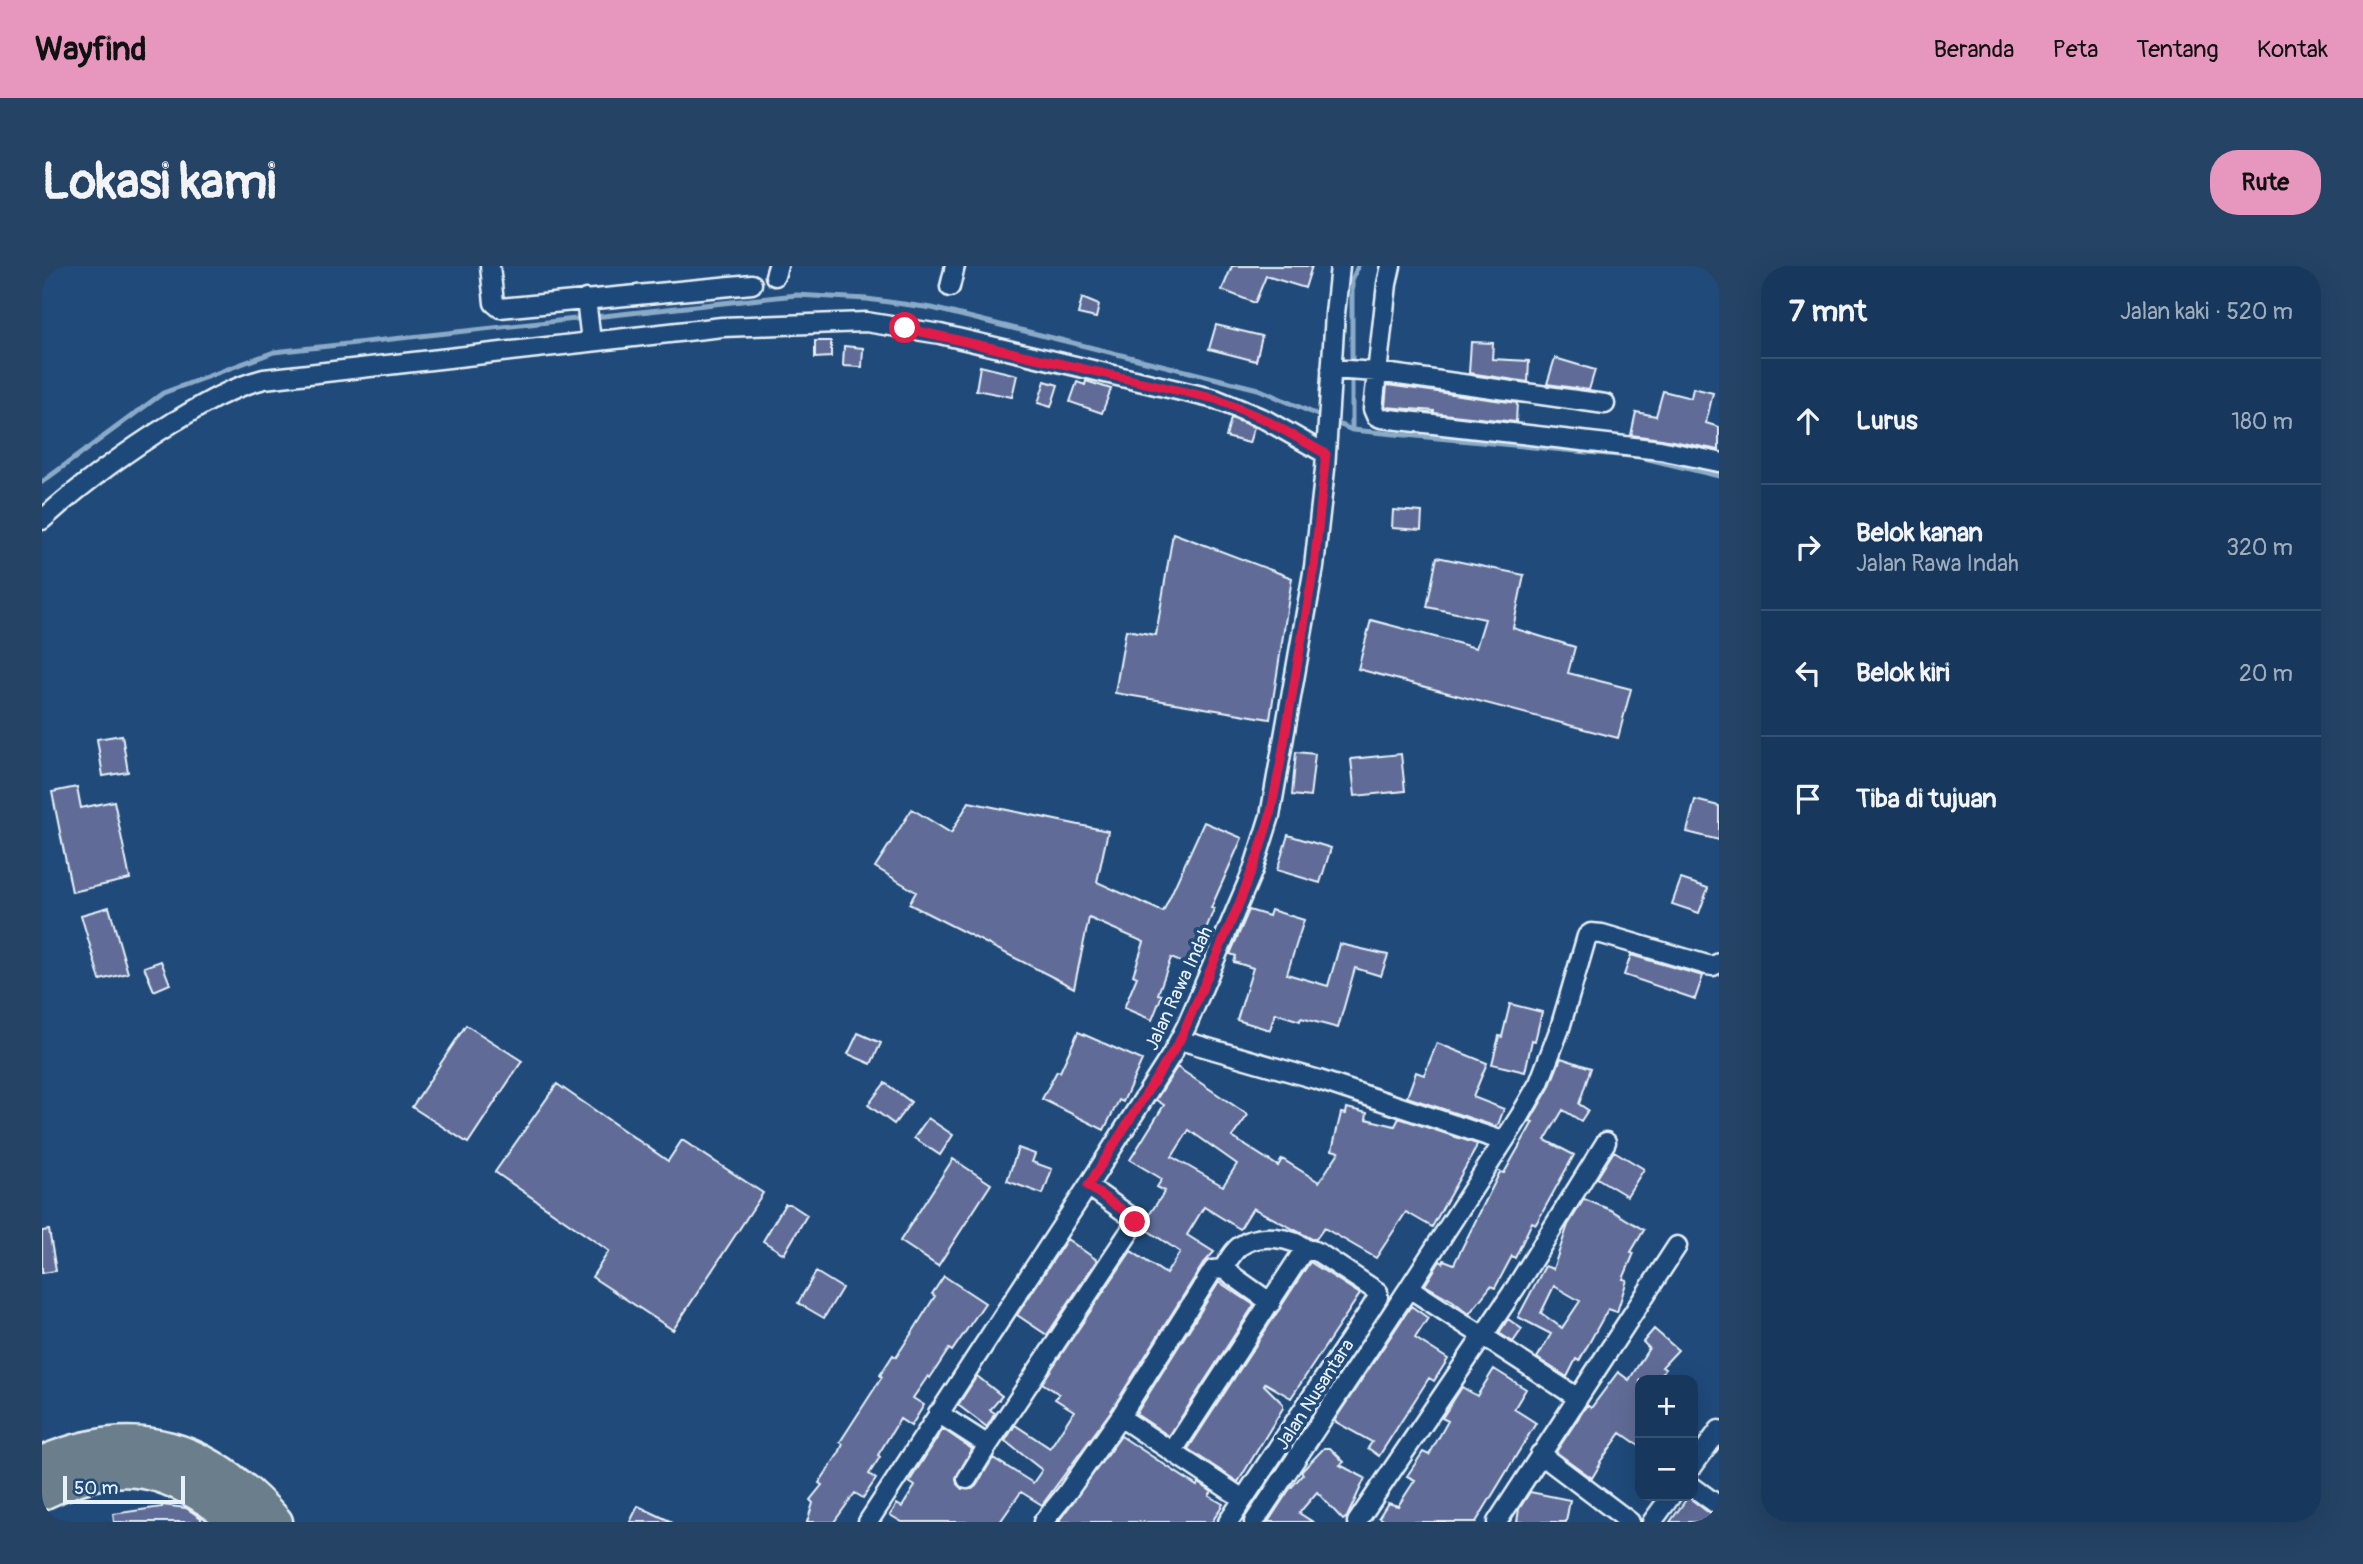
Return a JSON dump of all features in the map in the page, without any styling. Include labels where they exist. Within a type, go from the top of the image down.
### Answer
[{"type":"highway","points":[[42,1463],[105,1444],[138,1443],[175,1449],[219,1469],[276,1522]]},
{"type":"highway","points":[[42,1493],[71,1479],[109,1470],[135,1471],[165,1477],[186,1486],[211,1500],[239,1522]]},
{"type":"street","points":[[490,266],[494,303],[500,308],[752,284]]},
{"type":"street","points":[[950,287],[955,266]]},
{"type":"street","points":[[1340,266],[1335,369],[1372,371],[1605,404]]},
{"type":"street","points":[[1391,266],[1372,371],[1373,409],[1376,416],[1660,450],[1719,462]]},
{"type":"street","points":[[586,299],[590,333]]},
{"type":"street","points":[[42,520],[117,457],[215,397],[239,386],[264,379],[590,333],[826,322],[885,324],[940,334],[1216,399],[1326,445]]},
{"type":"street","name":"Jalan Rawa Indah","points":[[868,1522],[1088,1186],[1180,1040],[1253,870],[1270,816],[1314,567],[1329,402],[1335,369]]},
{"type":"street","name":"Jalan Nusantara","points":[[1255,1522],[1529,1102],[1546,1067],[1560,1028],[1587,936],[1591,933],[1602,934],[1707,965],[1719,964]]},
{"type":"street","points":[[1180,1040],[1319,1080],[1503,1141]]},
{"type":"street","points":[[1357,1522],[1516,1287],[1606,1142]]},
{"type":"street","points":[[967,1479],[1134,1225],[1133,1217],[1088,1186]]},
{"type":"street","points":[[1223,1269],[1241,1244],[1259,1239],[1294,1241],[1309,1251],[1319,1253],[1375,1289],[1378,1297],[1228,1522]]},
{"type":"street","points":[[1497,1522],[1677,1246]]},
{"type":"street","points":[[1172,1452],[1302,1254],[1309,1251]]},
{"type":"street","points":[[1043,1522],[1120,1418],[1213,1270],[1223,1269],[1271,1303]]},
{"type":"street","points":[[1409,1288],[1578,1398]]},
{"type":"street","points":[[938,1413],[988,1445]]},
{"type":"street","points":[[1120,1418],[1243,1499]]},
{"type":"street","points":[[1698,1458],[1719,1430]]},
{"type":"street","points":[[1540,1454],[1630,1522]]},
{"type":"street","points":[[1698,1491],[1719,1506]]},
{"type":"street","points":[[1652,1522],[1667,1501]]},
{"type":"building","points":[[1232,266],[1312,266],[1305,288],[1266,276],[1255,303],[1222,290]]},
{"type":"building","points":[[1082,298],[1099,305],[1096,318],[1078,314]]},
{"type":"building","points":[[1216,325],[1262,336],[1256,361],[1209,349]]},
{"type":"building","points":[[815,341],[831,341],[831,357],[815,358]]},
{"type":"building","points":[[1471,342],[1493,343],[1492,359],[1529,361],[1528,382],[1469,373]]},
{"type":"building","points":[[844,346],[863,348],[862,367],[843,366]]},
{"type":"building","points":[[1555,358],[1595,370],[1589,390],[1547,384]]},
{"type":"building","points":[[980,366],[1017,375],[1012,397],[976,390]]},
{"type":"building","points":[[1045,381],[1058,385],[1051,407],[1038,403]]},
{"type":"building","points":[[1086,381],[1111,389],[1102,413],[1070,402],[1077,382],[1085,385]]},
{"type":"building","points":[[1387,385],[1517,403],[1516,422],[1385,407]]},
{"type":"building","points":[[1693,388],[1713,393],[1706,423],[1719,427],[1719,450],[1631,435],[1636,412],[1656,416],[1663,391],[1691,398]]},
{"type":"building","points":[[1231,418],[1254,427],[1249,443],[1226,437]]},
{"type":"building","points":[[1393,510],[1422,512],[1421,530],[1392,528]]},
{"type":"building","points":[[1173,533],[1292,578],[1270,719],[1115,693],[1126,630],[1156,635]]},
{"type":"building","points":[[1437,557],[1524,575],[1513,628],[1575,647],[1568,673],[1631,689],[1618,738],[1358,669],[1371,620],[1476,648],[1485,619],[1427,607]]},
{"type":"building","points":[[122,735],[128,772],[103,776],[97,739]]},
{"type":"building","points":[[1296,752],[1315,754],[1310,797],[1292,795]]},
{"type":"building","points":[[1401,754],[1405,791],[1355,796],[1351,759]]},
{"type":"building","points":[[77,787],[81,808],[114,801],[130,879],[72,892],[52,792]]},
{"type":"building","points":[[1695,800],[1719,806],[1719,840],[1687,832]]},
{"type":"building","points":[[969,802],[1108,831],[1097,882],[1163,912],[1204,822],[1242,838],[1211,908],[1214,909],[1191,966],[1171,958],[1158,994],[1162,995],[1152,1020],[1124,1008],[1137,977],[1133,975],[1144,942],[1089,918],[1074,988],[909,904],[916,892],[875,867],[912,809],[951,833]]},
{"type":"building","points":[[1288,835],[1331,848],[1320,883],[1277,870]]},
{"type":"building","points":[[1681,879],[1708,888],[1699,913],[1672,904]]},
{"type":"building","points":[[109,907],[128,973],[100,980],[81,915]]},
{"type":"building","points":[[1249,910],[1269,916],[1271,910],[1304,920],[1287,974],[1328,986],[1340,944],[1388,955],[1381,976],[1355,968],[1338,1028],[1275,1013],[1270,1030],[1237,1020],[1253,968],[1234,962],[1236,956],[1230,954]]},
{"type":"building","points":[[1631,955],[1703,976],[1695,999],[1624,975]]},
{"type":"building","points":[[161,961],[170,984],[154,991],[144,967]]},
{"type":"building","points":[[1510,1004],[1542,1012],[1525,1072],[1492,1064]]},
{"type":"building","points":[[466,1025],[522,1061],[468,1143],[412,1107]]},
{"type":"building","points":[[1078,1032],[1142,1060],[1123,1102],[1119,1100],[1104,1130],[1042,1099],[1057,1071],[1060,1072]]},
{"type":"building","points":[[858,1033],[881,1043],[871,1064],[848,1054]]},
{"type":"building","points":[[1437,1043],[1487,1063],[1473,1097],[1504,1109],[1497,1127],[1407,1097],[1416,1072],[1424,1075]]},
{"type":"building","points":[[1561,1058],[1591,1068],[1579,1104],[1588,1110],[1581,1121],[1563,1110],[1545,1140],[1574,1155],[1536,1224],[1532,1222],[1515,1258],[1512,1256],[1495,1288],[1491,1286],[1469,1314],[1425,1285],[1440,1261],[1454,1264],[1500,1172],[1504,1173],[1533,1122],[1530,1121],[1549,1088]]},
{"type":"building","points":[[1177,1067],[1248,1115],[1232,1137],[1278,1166],[1282,1159],[1319,1182],[1339,1152],[1332,1150],[1341,1113],[1346,1114],[1347,1108],[1367,1113],[1366,1119],[1395,1126],[1399,1118],[1477,1144],[1432,1227],[1406,1212],[1376,1258],[1324,1228],[1316,1239],[1312,1239],[1253,1208],[1240,1229],[1204,1207],[1187,1235],[1214,1252],[1203,1264],[1111,1411],[1042,1505],[1021,1492],[1000,1522],[902,1522],[890,1515],[897,1504],[902,1507],[915,1486],[909,1482],[943,1429],[972,1449],[956,1478],[962,1489],[976,1486],[993,1458],[1033,1483],[1042,1470],[1005,1441],[1015,1425],[1050,1448],[1074,1411],[1055,1399],[1059,1394],[1042,1383],[1131,1251],[1166,1274],[1180,1252],[1144,1228],[1145,1221],[1165,1191],[1157,1187],[1162,1179],[1130,1160],[1164,1105],[1156,1100]],"holes":[[[1189,1130],[1237,1164],[1223,1186],[1172,1157]]]},
{"type":"building","points":[[885,1083],[911,1102],[894,1124],[868,1105]]},
{"type":"building","points":[[557,1084],[668,1161],[682,1140],[763,1193],[673,1330],[592,1277],[609,1251],[495,1172]]},
{"type":"building","points":[[928,1118],[953,1135],[940,1155],[914,1138]]},
{"type":"building","points":[[1018,1148],[1035,1154],[1032,1162],[1052,1169],[1043,1194],[1007,1181]]},
{"type":"building","points":[[1614,1151],[1644,1169],[1627,1196],[1597,1178]]},
{"type":"building","points":[[953,1159],[991,1184],[938,1266],[900,1241]]},
{"type":"building","points":[[1584,1199],[1611,1210],[1644,1230],[1631,1252],[1634,1253],[1623,1279],[1627,1280],[1617,1312],[1608,1309],[1567,1377],[1537,1358],[1551,1334],[1518,1317],[1545,1266],[1553,1269],[1568,1225]],"holes":[[[1554,1286],[1580,1301],[1562,1328],[1541,1313]]]},
{"type":"building","points":[[785,1204],[790,1204],[807,1215],[784,1254],[763,1241]]},
{"type":"building","points":[[49,1230],[56,1271],[42,1273],[42,1231]]},
{"type":"building","points":[[1067,1239],[1097,1260],[1047,1335],[1017,1315]]},
{"type":"building","points":[[1310,1262],[1360,1294],[1291,1398],[1265,1383],[1283,1404],[1283,1408],[1238,1482],[1188,1449]]},
{"type":"building","points":[[816,1272],[842,1288],[824,1318],[798,1303]]},
{"type":"building","points":[[944,1276],[985,1303],[952,1351],[949,1349],[913,1398],[924,1405],[911,1426],[900,1419],[869,1474],[876,1479],[863,1498],[855,1493],[834,1522],[807,1522],[813,1503],[810,1500],[822,1485],[819,1483],[839,1453],[843,1444],[840,1442],[893,1355],[896,1357],[915,1328]]},
{"type":"building","points":[[1219,1282],[1254,1305],[1169,1436],[1136,1414]]},
{"type":"building","points":[[1411,1306],[1428,1318],[1415,1338],[1448,1359],[1434,1381],[1429,1378],[1379,1456],[1368,1448],[1372,1442],[1334,1421]]},
{"type":"building","points":[[1508,1319],[1522,1329],[1513,1342],[1499,1333]]},
{"type":"building","points":[[1654,1329],[1678,1350],[1662,1367],[1665,1369],[1661,1375],[1635,1375],[1635,1443],[1621,1433],[1592,1478],[1556,1452],[1587,1405],[1591,1408],[1618,1372],[1629,1380],[1649,1348],[1643,1342]]},
{"type":"building","points":[[1494,1369],[1526,1389],[1514,1409],[1536,1423],[1476,1522],[1386,1522],[1379,1517],[1388,1503],[1398,1506],[1415,1480],[1407,1476],[1423,1452],[1429,1455],[1448,1421],[1442,1418],[1462,1387],[1477,1396]]},
{"type":"building","points":[[977,1376],[1002,1396],[990,1410],[995,1413],[987,1427],[958,1405]]},
{"type":"building","points":[[1121,1436],[1197,1486],[1199,1483],[1212,1492],[1209,1496],[1223,1504],[1212,1522],[1058,1522]]},
{"type":"building","points":[[1324,1448],[1330,1448],[1344,1462],[1340,1465],[1365,1478],[1347,1517],[1343,1520],[1317,1492],[1299,1513],[1313,1522],[1268,1522],[1303,1474],[1301,1472]]},
{"type":"building","points":[[1530,1492],[1570,1500],[1566,1522],[1517,1522],[1519,1509]]},
{"type":"building","points":[[1685,1501],[1693,1501],[1719,1517],[1719,1522],[1670,1522]]},
{"type":"building","points":[[162,1505],[186,1508],[201,1518],[201,1522],[114,1522],[113,1514]]},
{"type":"building","points":[[638,1506],[672,1522],[630,1522]]},
{"type":"waterway","points":[[1352,430],[1352,280],[1358,266]]},
{"type":"waterway","points":[[42,482],[163,393],[274,352],[796,295],[867,299],[932,308],[1258,389],[1352,430],[1640,457],[1719,476]]},
{"type":"route","points":[[905,328],[1216,399],[1266,420],[1326,454],[1314,567],[1281,761],[1270,816],[1258,855],[1180,1040],[1088,1186],[1133,1217],[1135,1222]]}]
